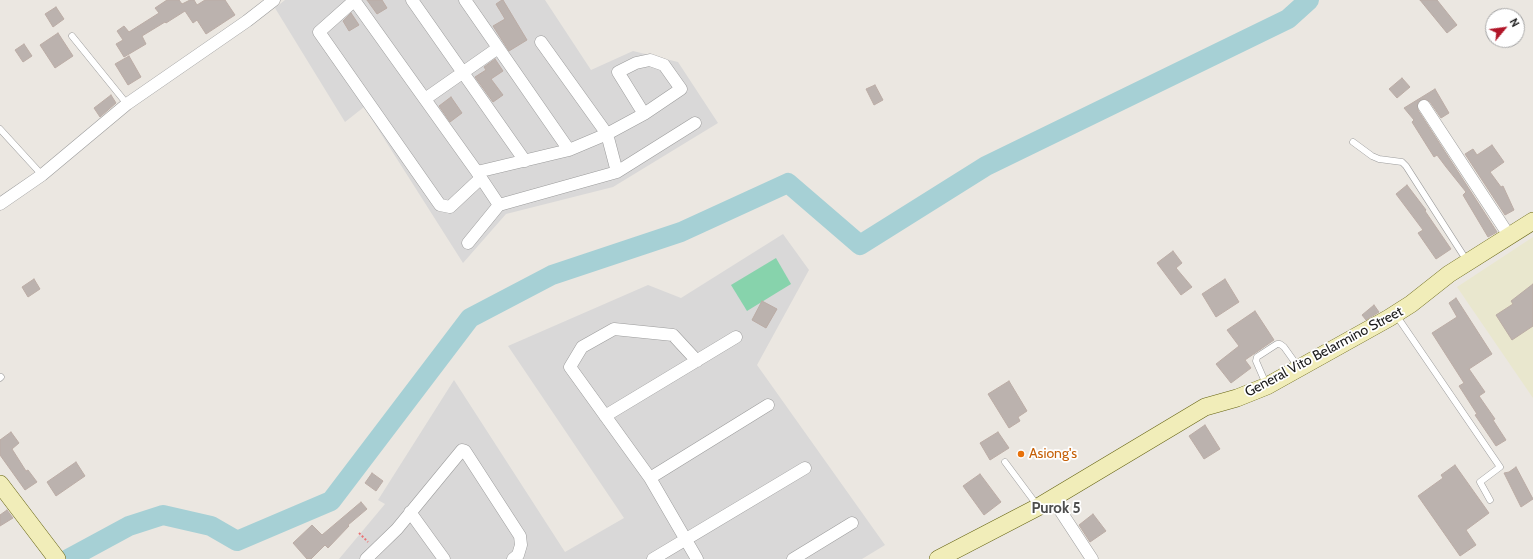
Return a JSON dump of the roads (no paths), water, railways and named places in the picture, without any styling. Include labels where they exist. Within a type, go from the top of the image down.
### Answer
[{"type":"street","points":[[2,200],[42,175],[127,104],[247,21],[274,0]]},
{"type":"street","points":[[499,205],[479,175],[354,0],[319,32],[440,205],[450,207],[479,175],[569,150],[607,134],[644,114],[682,89],[664,65],[650,60],[636,63],[618,72],[644,114]]},
{"type":"street","points":[[412,0],[525,162]]},
{"type":"street","points":[[465,0],[569,150]]},
{"type":"street","points":[[541,42],[607,134],[617,172]]},
{"type":"street","points":[[425,100],[498,48]]},
{"type":"street","points":[[1424,106],[1510,237]]},
{"type":"street","points":[[468,243],[499,205],[617,172],[695,123]]},
{"type":"street","name":"General Vito Belarmino Street","points":[[938,559],[1045,502],[1206,407],[1237,398],[1267,386],[1396,314],[1411,304],[1448,274],[1510,237],[1533,221]]},
{"type":"street","points":[[697,361],[673,335],[614,329],[582,347],[570,367],[650,478],[697,559]]},
{"type":"street","points":[[605,416],[736,337]]},
{"type":"street","points":[[650,478],[768,405]]},
{"type":"street","points":[[366,559],[397,529],[462,450],[465,451],[520,536],[521,545],[518,555],[513,559]]},
{"type":"street","points":[[653,559],[805,468]]},
{"type":"street","points":[[0,484],[54,555]]},
{"type":"street","points":[[1045,502],[1092,559]]},
{"type":"street","points":[[410,512],[444,559]]},
{"type":"street","points":[[793,559],[852,523]]},
{"type":"lane","points":[[72,36],[127,104]]},
{"type":"lane","points":[[0,129],[42,175]]},
{"type":"lane","points":[[1353,142],[1372,156],[1379,159],[1402,162],[1406,166],[1468,262]]},
{"type":"lane","points":[[1396,314],[1500,467],[1480,482],[1490,500]]},
{"type":"lane","points":[[1267,386],[1256,362],[1258,357],[1277,344],[1284,347],[1299,368]]},
{"type":"lane","points":[[1005,462],[1045,502]]},
{"type":"waterway","points":[[68,559],[129,526],[163,515],[211,526],[237,541],[331,501],[470,318],[552,275],[681,232],[788,183],[860,245],[986,166],[1288,19],[1309,0]]},
{"type":"place","name":"Asiong's","points":[[1021,454]]},
{"type":"district","name":"Purok 5","points":[[1056,509]]}]
